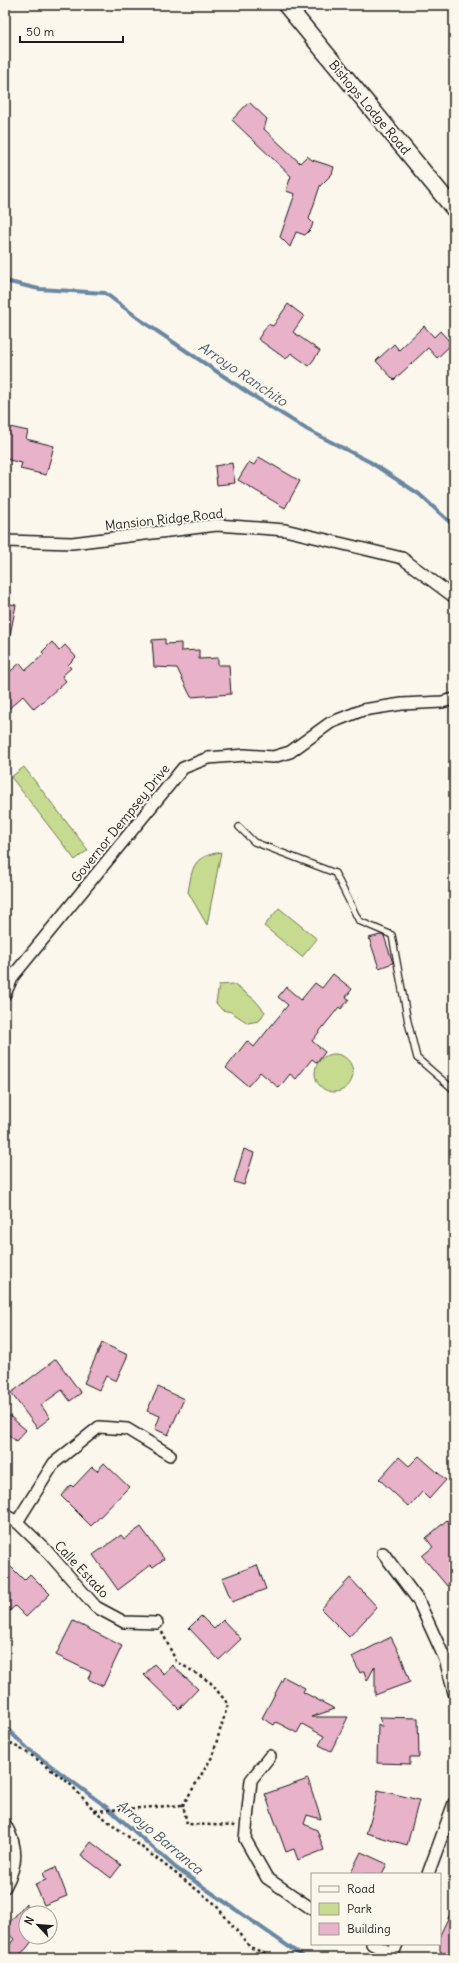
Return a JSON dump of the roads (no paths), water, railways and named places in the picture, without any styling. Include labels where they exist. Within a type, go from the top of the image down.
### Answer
[{"type":"street","name":"Bishops Lodge Road","points":[[286,5],[454,209]]},
{"type":"street","name":"Mansion Ridge Road","points":[[5,541],[72,543],[216,525],[285,530],[402,558],[454,597]]},
{"type":"street","name":"Governor Dempsey Drive","points":[[5,994],[13,976],[183,768],[208,758],[245,755],[273,757],[290,752],[330,723],[363,710],[402,704],[454,699]]},
{"type":"street","points":[[17,1522],[54,1463],[99,1427],[127,1429],[170,1455]]},
{"type":"street","name":"Calle Estado","points":[[5,1515],[17,1522],[45,1549],[96,1607],[124,1622],[157,1623]]},
{"type":"street","points":[[383,1553],[418,1600],[446,1659],[454,1693]]},
{"type":"street","points":[[270,1756],[251,1780],[245,1839],[267,1878],[311,1907]]},
{"type":"street","points":[[428,1873],[454,1803]]},
{"type":"street","points":[[5,1824],[14,1840],[14,1871],[5,1887]]},
{"type":"street","points":[[375,1945],[394,1952]]},
{"type":"lane","points":[[239,827],[254,842],[334,873],[359,921],[392,935],[408,1022],[417,1058],[454,1090]]},
{"type":"waterway","name":"Arroyo Ranchito","points":[[5,281],[39,289],[105,293],[142,321],[250,394],[308,430],[370,462],[419,494],[454,526]]},
{"type":"waterway","name":"Arroyo Barranca","points":[[5,1727],[27,1748],[109,1809],[176,1868],[305,1958]]}]
